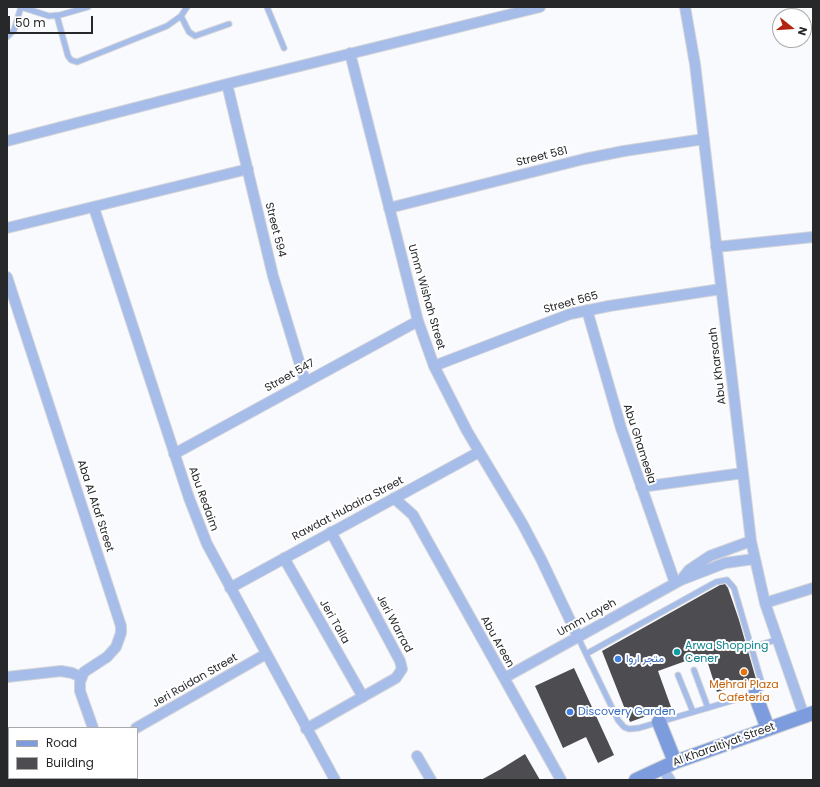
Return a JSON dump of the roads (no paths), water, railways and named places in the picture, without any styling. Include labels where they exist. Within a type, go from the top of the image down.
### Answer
[{"type":"street","points":[[7,141],[350,53],[540,7]]},
{"type":"street","name":"Abu Kharsaah","points":[[686,7],[704,139],[754,559],[776,640],[808,715]]},
{"type":"street","name":"Umm Wishah Street","points":[[350,53],[418,321],[434,366],[455,410],[532,541],[578,637]]},
{"type":"street","name":"Street 594","points":[[227,84],[273,276],[304,381]]},
{"type":"street","name":"Street 581","points":[[389,208],[584,159],[637,148],[704,139]]},
{"type":"street","points":[[7,228],[94,208],[248,169]]},
{"type":"street","name":"Abu Redaim","points":[[94,208],[174,454],[198,521],[230,588],[335,780]]},
{"type":"street","points":[[716,247],[813,237]]},
{"type":"street","name":"Aba Al Ataf Street","points":[[7,278],[121,626],[119,640],[112,653],[84,672],[81,677]]},
{"type":"street","name":"Street 565","points":[[434,366],[554,319],[587,310],[721,289]]},
{"type":"street","name":"Abu Ghameela","points":[[587,310],[621,428],[641,487],[678,581]]},
{"type":"street","name":"Street 547","points":[[174,454],[304,381],[418,321]]},
{"type":"street","name":"Rawdat Hubaira Street","points":[[230,588],[479,452]]},
{"type":"street","points":[[641,487],[743,473]]},
{"type":"street","name":"Abu Areen","points":[[408,490],[413,515],[561,780]]},
{"type":"street","name":"Abu Areen","points":[[394,498],[413,515]]},
{"type":"street","name":"Jeri Warrad","points":[[306,729],[396,678],[401,672],[402,665],[331,532]]},
{"type":"street","name":"Umm Layeh","points":[[678,581],[689,570],[710,556],[751,541]]},
{"type":"street","name":"Jeri Talla","points":[[284,558],[363,697]]},
{"type":"street","name":"Umm Layeh","points":[[504,678],[678,581],[725,563],[754,559]]},
{"type":"street","points":[[765,603],[813,588]]},
{"type":"street","name":"Jeri Raidan Street","points":[[138,727],[266,654]]},
{"type":"street","points":[[7,677],[61,671],[72,672],[81,677],[80,691],[93,727]]},
{"type":"street","points":[[755,694],[768,729]]},
{"type":"street","name":"Al Kharaitiyat Street","points":[[636,780],[669,765],[808,715]]},
{"type":"street","points":[[659,722],[669,765],[670,780]]},
{"type":"street","points":[[417,756],[431,780]]},
{"type":"lane","points":[[7,37],[14,30],[21,7],[43,15],[57,16],[88,7]]},
{"type":"lane","points":[[57,16],[68,56],[71,60],[77,62],[167,26],[180,16],[187,7]]},
{"type":"lane","points":[[268,7],[284,48]]},
{"type":"lane","points":[[180,16],[189,32],[195,36],[229,24]]},
{"type":"lane","points":[[578,637],[586,654],[621,724],[634,729],[755,694],[762,687],[762,680],[733,584],[723,580],[586,654]]},
{"type":"lane","points":[[752,647],[776,640]]},
{"type":"lane","points":[[694,670],[708,708]]},
{"type":"lane","points":[[678,675],[693,712]]},
{"type":"place","name":"Arwa Shopping Cener","points":[[677,652]]},
{"type":"place","name":"متجر اروا","points":[[618,659]]},
{"type":"place","name":"Mehrai Plaza Cafeteria","points":[[744,672]]},
{"type":"place","name":"Discovery Garden","points":[[570,712]]}]
